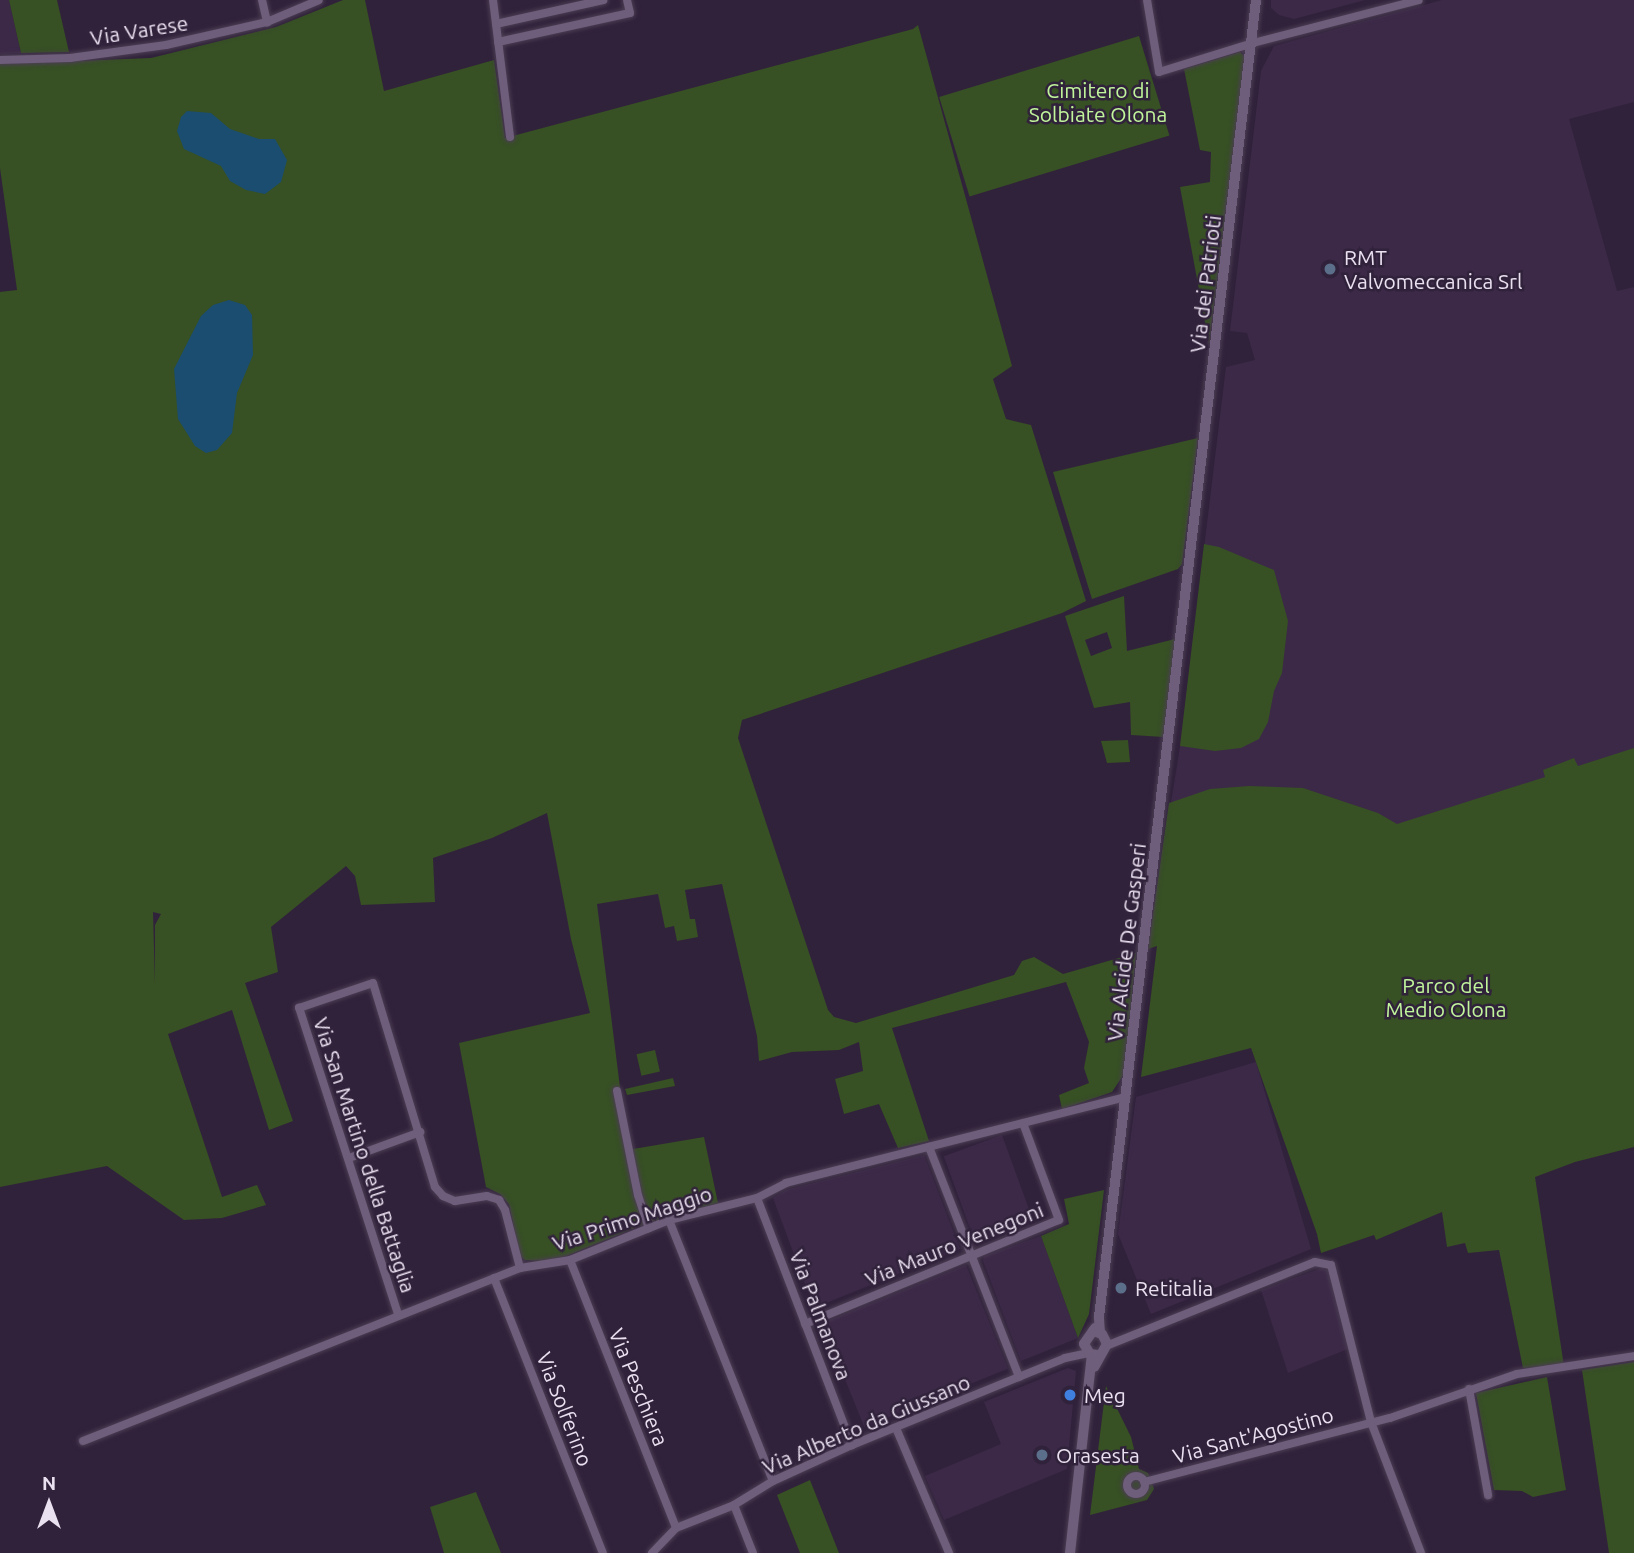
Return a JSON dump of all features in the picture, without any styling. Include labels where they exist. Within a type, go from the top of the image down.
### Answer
[{"type":"street","points":[[262,0],[267,22]]},
{"type":"street","name":"Via Varese","points":[[0,60],[70,58],[152,47],[267,22],[319,0]]},
{"type":"street","points":[[493,0],[510,137]]},
{"type":"street","points":[[496,23],[603,0]]},
{"type":"street","points":[[498,42],[630,13],[627,0]]},
{"type":"street","points":[[1147,0],[1158,72],[1252,43],[1419,0]]},
{"type":"street","name":"Via dei Patrioti","points":[[1190,572],[1256,0]]},
{"type":"street","name":"Via Alcide De Gasperi","points":[[1091,1352],[1085,1338],[1098,1333],[1190,572]]},
{"type":"street","name":"Via San Martino della Battaglia","points":[[398,1314],[299,1008],[373,984],[420,1132]]},
{"type":"street","points":[[617,1091],[638,1195],[649,1228]]},
{"type":"street","name":"Via Primo Maggio","points":[[83,1441],[398,1314],[520,1268],[570,1260],[669,1220],[757,1198],[786,1183],[1126,1097]]},
{"type":"street","name":"Via Mauro Venegoni","points":[[805,1324],[1059,1220],[1023,1123]]},
{"type":"street","points":[[349,1158],[420,1132],[435,1187],[443,1196],[455,1201],[487,1196],[499,1200],[505,1210],[520,1268]]},
{"type":"street","points":[[929,1147],[1018,1377]]},
{"type":"street","name":"Via Palmanova","points":[[757,1198],[852,1445]]},
{"type":"street","points":[[669,1220],[773,1481]]},
{"type":"street","name":"Via Peschiera","points":[[570,1260],[676,1528]]},
{"type":"street","points":[[1070,1553],[1092,1372],[1091,1352],[1315,1262],[1325,1262],[1334,1269],[1371,1422],[1421,1553]]},
{"type":"street","name":"Via Solferino","points":[[494,1278],[603,1553]]},
{"type":"street","points":[[1098,1333],[1128,1335]]},
{"type":"street","points":[[1098,1333],[1106,1346]]},
{"type":"street","name":"Via Alberto da Giussano","points":[[652,1553],[676,1528],[734,1504],[773,1481],[852,1445],[1018,1377],[1065,1358],[1091,1352]]},
{"type":"street","name":"Via Sant'Agostino","points":[[1144,1482],[1371,1422],[1517,1374],[1634,1356]]},
{"type":"street","points":[[1468,1389],[1488,1495]]},
{"type":"street","points":[[895,1429],[949,1553]]},
{"type":"street","points":[[734,1504],[752,1553]]},
{"type":"shaded area","points":[[0,0],[9,0],[21,53],[0,54]]},
{"type":"shaded area","points":[[1271,0],[1365,0],[1294,19],[1279,15],[1271,8]]},
{"type":"shaded area","points":[[1442,0],[1634,0],[1634,102],[1569,119],[1617,291],[1634,287],[1634,767],[1148,949],[1180,746],[1226,367],[1255,360],[1247,333],[1230,331],[1261,71],[1274,46]]},
{"type":"shaded area","points":[[1256,1062],[1311,1249],[1151,1314],[1118,1234],[1136,1097]]},
{"type":"shaded area","points":[[1002,1135],[1033,1221],[975,1243],[944,1156]]},
{"type":"shaded area","points":[[924,1155],[960,1249],[814,1308],[773,1198],[786,1190]]},
{"type":"shaded area","points":[[1041,1236],[1078,1338],[1021,1361],[983,1261],[984,1256]]},
{"type":"shaded area","points":[[966,1265],[1008,1369],[864,1427],[822,1323]]},
{"type":"shaded area","points":[[1322,1268],[1330,1272],[1348,1349],[1288,1373],[1261,1290]]},
{"type":"shaded area","points":[[1068,1368],[1076,1371],[1067,1469],[944,1520],[925,1476],[1001,1444],[984,1402]]},
{"type":"green space","points":[[9,0],[57,0],[69,52],[21,53]]},
{"type":"green space","points":[[343,0],[365,0],[384,91],[494,60],[505,138],[913,29],[918,25],[1012,366],[993,379],[1006,419],[1031,425],[1086,601],[1062,613],[742,720],[738,738],[828,1010],[834,1017],[856,1023],[1014,975],[1022,961],[1034,957],[1063,974],[1136,953],[1124,1074],[1112,1092],[1062,1109],[1059,1095],[1089,1083],[1084,1068],[1089,1042],[1066,982],[892,1028],[929,1141],[898,1148],[879,1104],[844,1114],[835,1079],[863,1071],[859,1042],[839,1050],[792,1052],[759,1061],[757,1036],[722,884],[685,890],[690,919],[695,919],[698,937],[677,941],[674,926],[665,928],[658,894],[597,904],[624,1119],[644,1224],[566,1256],[543,1261],[525,1260],[520,1256],[509,1204],[500,1194],[486,1187],[459,1043],[590,1013],[571,939],[547,813],[492,838],[433,858],[435,902],[361,905],[355,876],[346,866],[271,927],[278,972],[245,983],[293,1121],[269,1130],[232,1010],[168,1034],[222,1197],[257,1185],[266,1205],[222,1218],[184,1220],[107,1166],[0,1187],[0,292],[17,290],[0,168],[0,64],[151,58],[276,27]],"holes":[[[153,912],[161,914],[155,925],[155,984]]]},
{"type":"green space","name":"Cimitero di Solbiate Olona","points":[[1139,36],[1169,135],[970,197],[939,97]]},
{"type":"green space","points":[[1240,52],[1245,57],[1209,344],[1180,187],[1210,182],[1211,152],[1200,150],[1184,69]]},
{"type":"green space","points":[[1198,438],[1182,564],[1178,569],[1092,599],[1053,472]]},
{"type":"green space","points":[[1204,544],[1219,547],[1274,570],[1288,621],[1282,673],[1274,691],[1268,722],[1259,739],[1241,748],[1215,751],[1180,746]]},
{"type":"green space","points":[[1124,596],[1127,651],[1175,639],[1164,737],[1131,735],[1130,702],[1094,708],[1065,616]],"holes":[[[1107,632],[1112,648],[1091,656],[1085,640]]]},
{"type":"green space","points":[[1128,740],[1130,762],[1107,763],[1101,741]]},
{"type":"green space","name":"Parco del Medio Olona","points":[[1634,748],[1634,1147],[1575,1162],[1535,1177],[1564,1366],[1523,1368],[1499,1250],[1468,1253],[1465,1243],[1447,1247],[1442,1212],[1376,1240],[1374,1235],[1321,1253],[1317,1234],[1251,1048],[1141,1077],[1157,946],[1148,949],[1169,803],[1210,789],[1249,786],[1303,788],[1378,813],[1397,824],[1545,777],[1543,770],[1574,758],[1578,766]]},
{"type":"green space","points":[[655,1050],[660,1071],[641,1076],[636,1054]]},
{"type":"green space","points":[[673,1078],[675,1086],[627,1095],[625,1089]]},
{"type":"green space","points":[[704,1137],[718,1203],[650,1222],[640,1193],[633,1149]]},
{"type":"green space","points":[[1104,1190],[1089,1314],[1078,1338],[1041,1236],[1069,1224],[1064,1199]]},
{"type":"green space","points":[[1634,1362],[1634,1553],[1609,1553],[1582,1370]]},
{"type":"green space","points":[[1547,1377],[1566,1490],[1533,1497],[1522,1491],[1494,1490],[1476,1393]]},
{"type":"green space","points":[[1106,1386],[1131,1437],[1139,1469],[1148,1473],[1154,1489],[1147,1500],[1090,1515]]},
{"type":"green space","points":[[810,1480],[839,1553],[800,1553],[777,1495]]},
{"type":"green space","points":[[476,1492],[501,1553],[444,1553],[430,1507]]},
{"type":"water","points":[[187,111],[211,113],[230,129],[259,139],[275,139],[287,160],[281,182],[265,194],[246,190],[230,181],[221,166],[184,149],[177,131],[181,117]]},
{"type":"water","points":[[229,300],[245,305],[252,315],[253,355],[237,393],[232,433],[217,450],[206,453],[195,446],[178,419],[174,369],[201,316],[213,305]]},
{"type":"place","name":"RMT Valvomeccanica Srl","points":[[1330,269]]},
{"type":"place","name":"Retitalia","points":[[1121,1288]]},
{"type":"place","name":"Meg","points":[[1070,1395]]},
{"type":"place","name":"Orasesta","points":[[1042,1455]]}]
